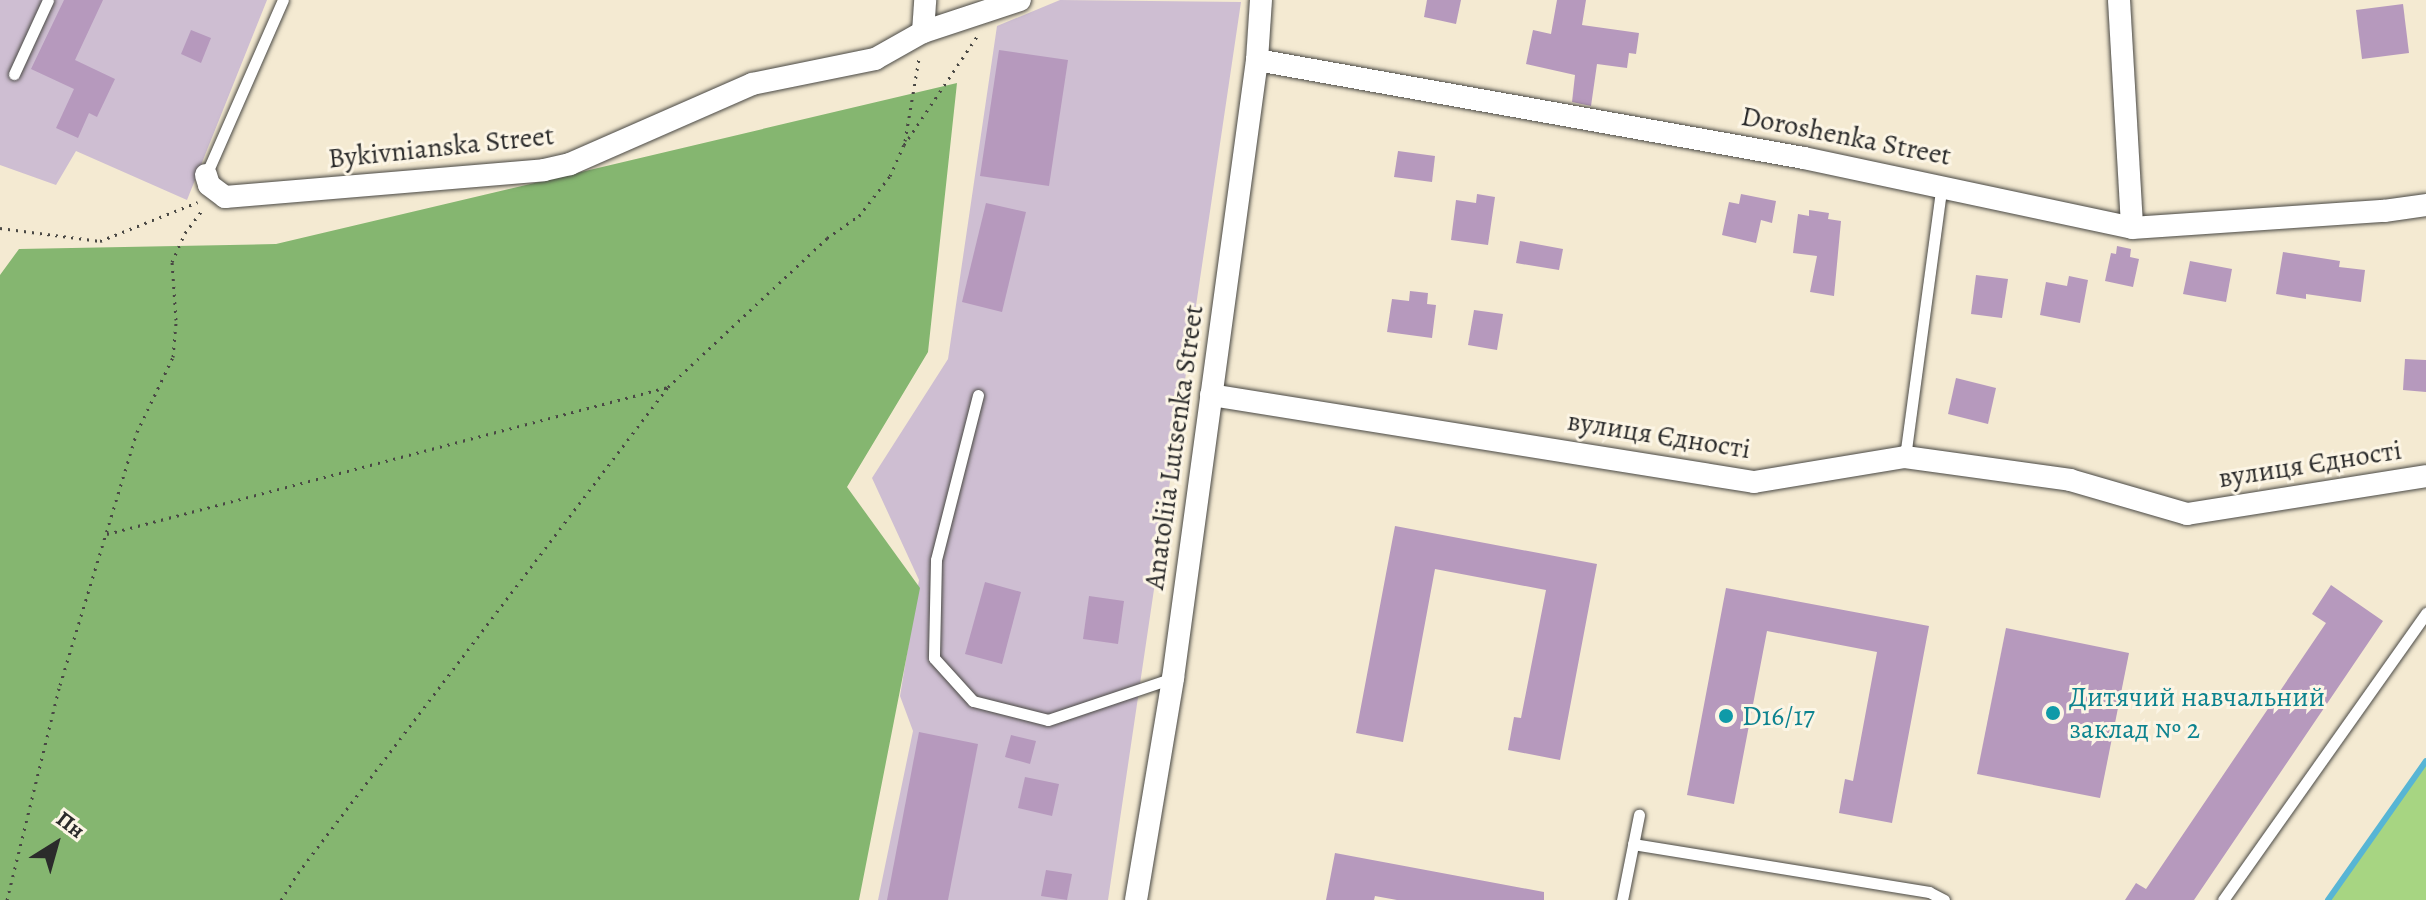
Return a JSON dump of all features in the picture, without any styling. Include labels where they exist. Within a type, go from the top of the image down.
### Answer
[{"type":"street","points":[[925,0],[923,32],[1020,0]]},
{"type":"street","name":"Anatoliia Lutsenka Street","points":[[1136,900],[1173,678],[1257,60],[1261,0]]},
{"type":"street","points":[[2119,0],[2132,228]]},
{"type":"street","name":"Bykivnianska Street","points":[[211,184],[225,197],[544,170],[570,164],[727,93],[752,84],[875,59],[923,32]]},
{"type":"street","name":"Doroshenka Street","points":[[1257,60],[1942,185],[2132,228],[2384,211],[2426,205]]},
{"type":"street","name":"вулиця Єдності","points":[[1211,395],[1754,482],[1905,457],[2070,480],[2187,514],[2426,476]]},
{"type":"lane","points":[[14,74],[48,0]]},
{"type":"lane","points":[[211,184],[283,0]]},
{"type":"lane","points":[[1905,457],[1942,185]]},
{"type":"lane","points":[[978,395],[936,560],[934,658],[973,701],[1048,720],[1173,678]]},
{"type":"lane","points":[[2223,900],[2426,613]]},
{"type":"lane","points":[[1622,900],[1639,815]]},
{"type":"lane","points":[[1633,844],[1944,900]]},
{"type":"path","points":[[281,900],[298,873],[668,387],[827,238],[859,216],[890,176],[904,145],[997,8]]},
{"type":"path","points":[[904,145],[923,32]]},
{"type":"path","points":[[0,228],[100,241],[186,209],[211,184]]},
{"type":"path","points":[[7,900],[60,685],[137,432],[173,357],[176,320],[172,262],[211,184]]},
{"type":"path","points":[[106,534],[668,387]]},
{"type":"shaded area","points":[[0,0],[267,0],[187,200],[76,151],[56,185],[0,165]]},
{"type":"shaded area","points":[[1060,0],[1241,2],[1108,900],[878,900],[913,731],[900,696],[919,580],[872,478],[948,359],[997,26]]},
{"type":"green space","points":[[957,83],[928,352],[847,487],[920,588],[859,900],[0,900],[0,275],[19,249],[276,244]]},
{"type":"green space","points":[[2426,761],[2426,900],[2328,900]]},
{"type":"building","points":[[64,0],[103,0],[75,60],[115,79],[97,117],[89,113],[78,138],[56,128],[74,89],[31,69]]},
{"type":"building","points":[[1427,0],[1461,0],[1456,24],[1424,17]]},
{"type":"building","points":[[1557,0],[1586,0],[1582,25],[1639,33],[1636,54],[1629,53],[1627,68],[1597,64],[1591,106],[1572,102],[1575,75],[1526,64],[1533,30],[1551,34]]},
{"type":"building","points":[[2403,4],[2409,53],[2362,59],[2356,10]]},
{"type":"building","points":[[191,30],[211,38],[201,63],[181,54]]},
{"type":"building","points":[[999,50],[1068,60],[1049,186],[980,176]]},
{"type":"building","points":[[1398,151],[1435,156],[1432,182],[1394,177]]},
{"type":"building","points":[[1477,194],[1495,197],[1488,245],[1451,240],[1456,200],[1476,203]]},
{"type":"building","points":[[1741,194],[1776,201],[1772,223],[1761,220],[1756,243],[1722,235],[1729,202],[1739,204]]},
{"type":"building","points":[[986,203],[1026,212],[1002,312],[962,302]]},
{"type":"building","points":[[1809,210],[1829,213],[1828,219],[1841,221],[1834,296],[1810,292],[1817,256],[1793,253],[1798,214],[1809,216]]},
{"type":"building","points":[[1520,241],[1563,249],[1559,270],[1516,263]]},
{"type":"building","points":[[2117,246],[2131,249],[2130,257],[2139,259],[2133,287],[2105,281],[2111,253],[2116,254]]},
{"type":"building","points":[[2283,252],[2340,261],[2339,267],[2365,270],[2361,302],[2306,294],[2306,299],[2276,294]]},
{"type":"building","points":[[2190,261],[2232,269],[2226,302],[2183,294]]},
{"type":"building","points":[[1976,275],[2008,279],[2002,318],[1971,314]]},
{"type":"building","points":[[2069,276],[2088,280],[2080,323],[2040,315],[2046,282],[2067,286]]},
{"type":"building","points":[[1410,291],[1428,293],[1427,304],[1436,305],[1432,338],[1387,332],[1392,299],[1409,301]]},
{"type":"building","points":[[1474,310],[1503,314],[1497,350],[1468,345]]},
{"type":"building","points":[[2405,359],[2426,360],[2426,392],[2403,390]]},
{"type":"building","points":[[1956,378],[1996,388],[1988,424],[1948,414]]},
{"type":"building","points":[[1395,526],[1597,564],[1560,760],[1508,750],[1514,717],[1521,718],[1546,590],[1435,569],[1403,742],[1356,733]]},
{"type":"building","points":[[985,582],[1021,592],[1002,664],[965,654]]},
{"type":"building","points":[[2331,585],[2383,621],[2194,900],[2125,900],[2136,883],[2146,889],[2326,623],[2312,614]]},
{"type":"building","name":"D16/17","points":[[1726,588],[1929,626],[1892,823],[1839,813],[1845,779],[1853,781],[1877,652],[1767,631],[1734,804],[1687,795]]},
{"type":"building","points":[[1089,596],[1124,601],[1118,644],[1083,639]]},
{"type":"building","name":"Дитячий навчальний заклад № 2","points":[[2006,628],[2129,653],[2100,798],[1977,774]]},
{"type":"building","points":[[919,732],[978,744],[948,900],[887,900]]},
{"type":"building","points":[[1011,735],[1036,741],[1030,764],[1005,757]]},
{"type":"building","points":[[1025,777],[1059,784],[1052,816],[1018,808]]},
{"type":"building","points":[[1335,853],[1544,892],[1544,900],[1397,900],[1375,896],[1374,900],[1326,900]]},
{"type":"building","points":[[1046,870],[1072,874],[1067,900],[1041,896]]},
{"type":"waterway","points":[[2328,900],[2426,761]]},
{"type":"place","name":"Дитячий навчальний заклад № 2","points":[[2053,713]]},
{"type":"place","name":"D16/17","points":[[1726,716]]}]
